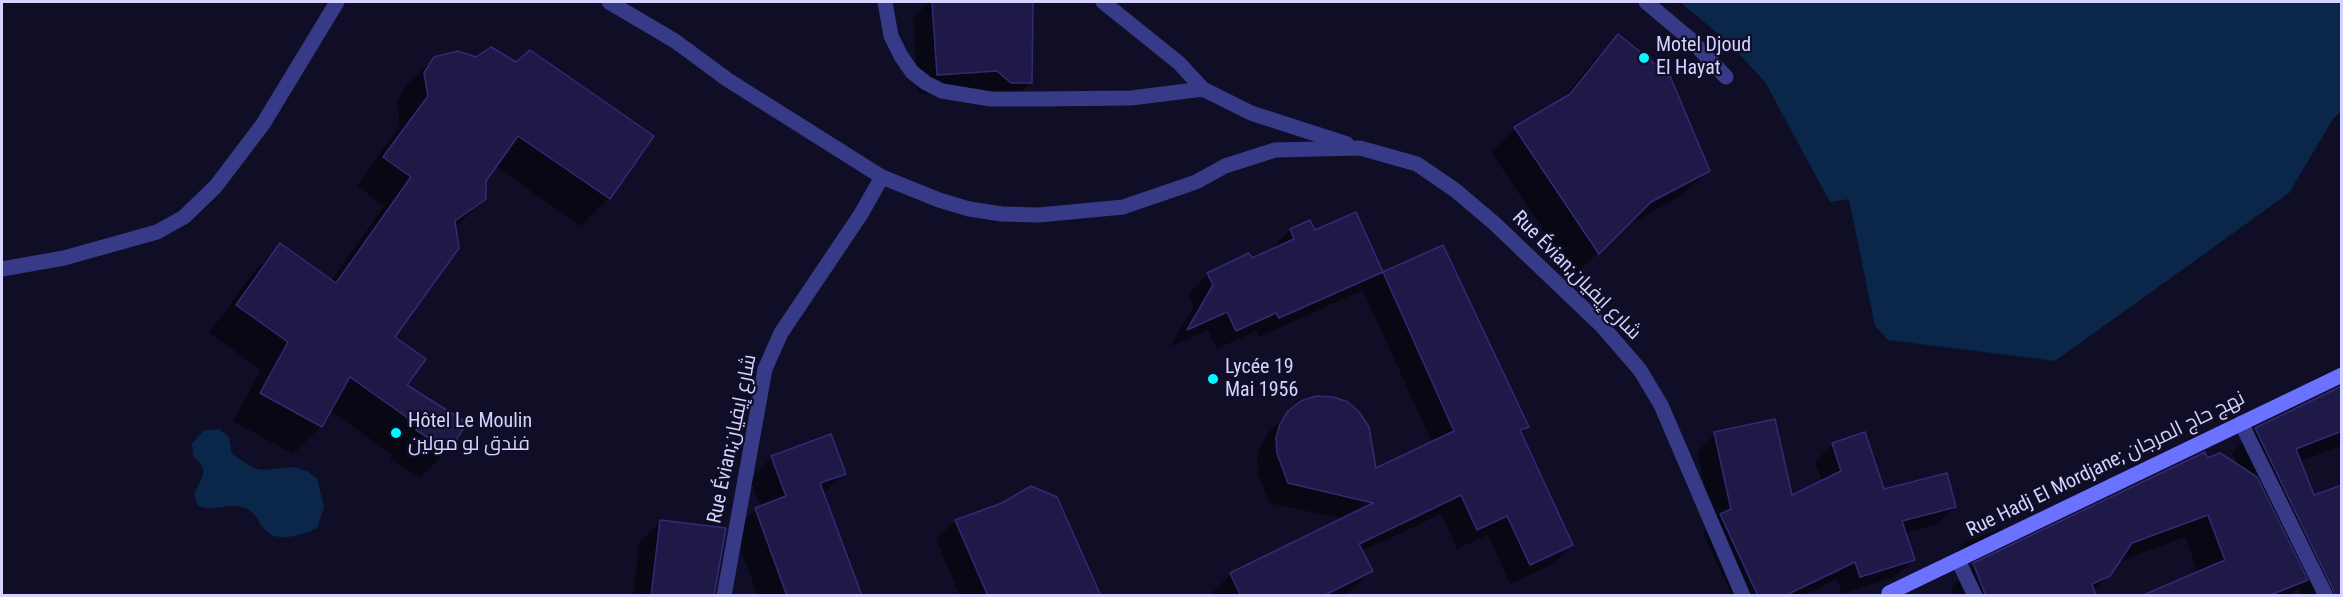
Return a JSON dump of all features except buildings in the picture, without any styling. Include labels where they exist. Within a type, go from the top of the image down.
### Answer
[{"type":"street","points":[[2,269],[64,258],[157,232],[184,217],[216,186],[263,124],[337,2]]},
{"type":"street","name":"Rue Évian;شارع إيفيان","points":[[609,2],[675,40],[728,80],[882,177],[939,200],[969,209],[1002,214],[1078,212],[1123,207],[1196,182],[1225,166],[1275,150],[1360,148]]},
{"type":"street","points":[[885,2],[891,36],[901,56],[912,72],[926,83],[942,91],[991,99],[1131,98],[1203,88]]},
{"type":"street","name":"Rue Évian;شارع إيفيان","points":[[1103,2],[1179,63],[1203,88],[1251,113],[1417,164],[1455,190],[1494,223],[1602,326],[1640,370],[1661,405],[1743,596]]},
{"type":"street","points":[[1646,2],[1690,39],[1726,77]]},
{"type":"street","name":"Rue Évian;شارع إيفيان","points":[[724,596],[765,369],[781,333],[861,214],[882,177]]},
{"type":"street","name":"Rue Hadj El Mordjane; نهج حاج المرجان","points":[[1889,593],[2342,375]]},
{"type":"street","points":[[2241,423],[2326,596]]},
{"type":"street","points":[[1958,560],[1975,596]]},
{"type":"water","points":[[1680,2],[2341,2],[2341,111],[2333,119],[2289,193],[2055,361],[1888,340],[1875,326],[1849,199],[1830,202],[1765,82],[1728,42]]},
{"type":"water","points":[[219,429],[229,437],[232,454],[253,468],[264,470],[293,467],[307,471],[317,479],[324,507],[317,528],[290,537],[275,536],[264,529],[248,509],[240,506],[204,508],[198,506],[194,494],[202,478],[203,470],[193,456],[192,444],[203,431]]},
{"type":"place","name":"Motel Djoud El Hayat","points":[[1644,58]]},
{"type":"place","name":"Lycée 19 Mai 1956","points":[[1213,379]]},
{"type":"place","name":"Hôtel Le Moulin فندق لو مولين","points":[[396,433]]}]
